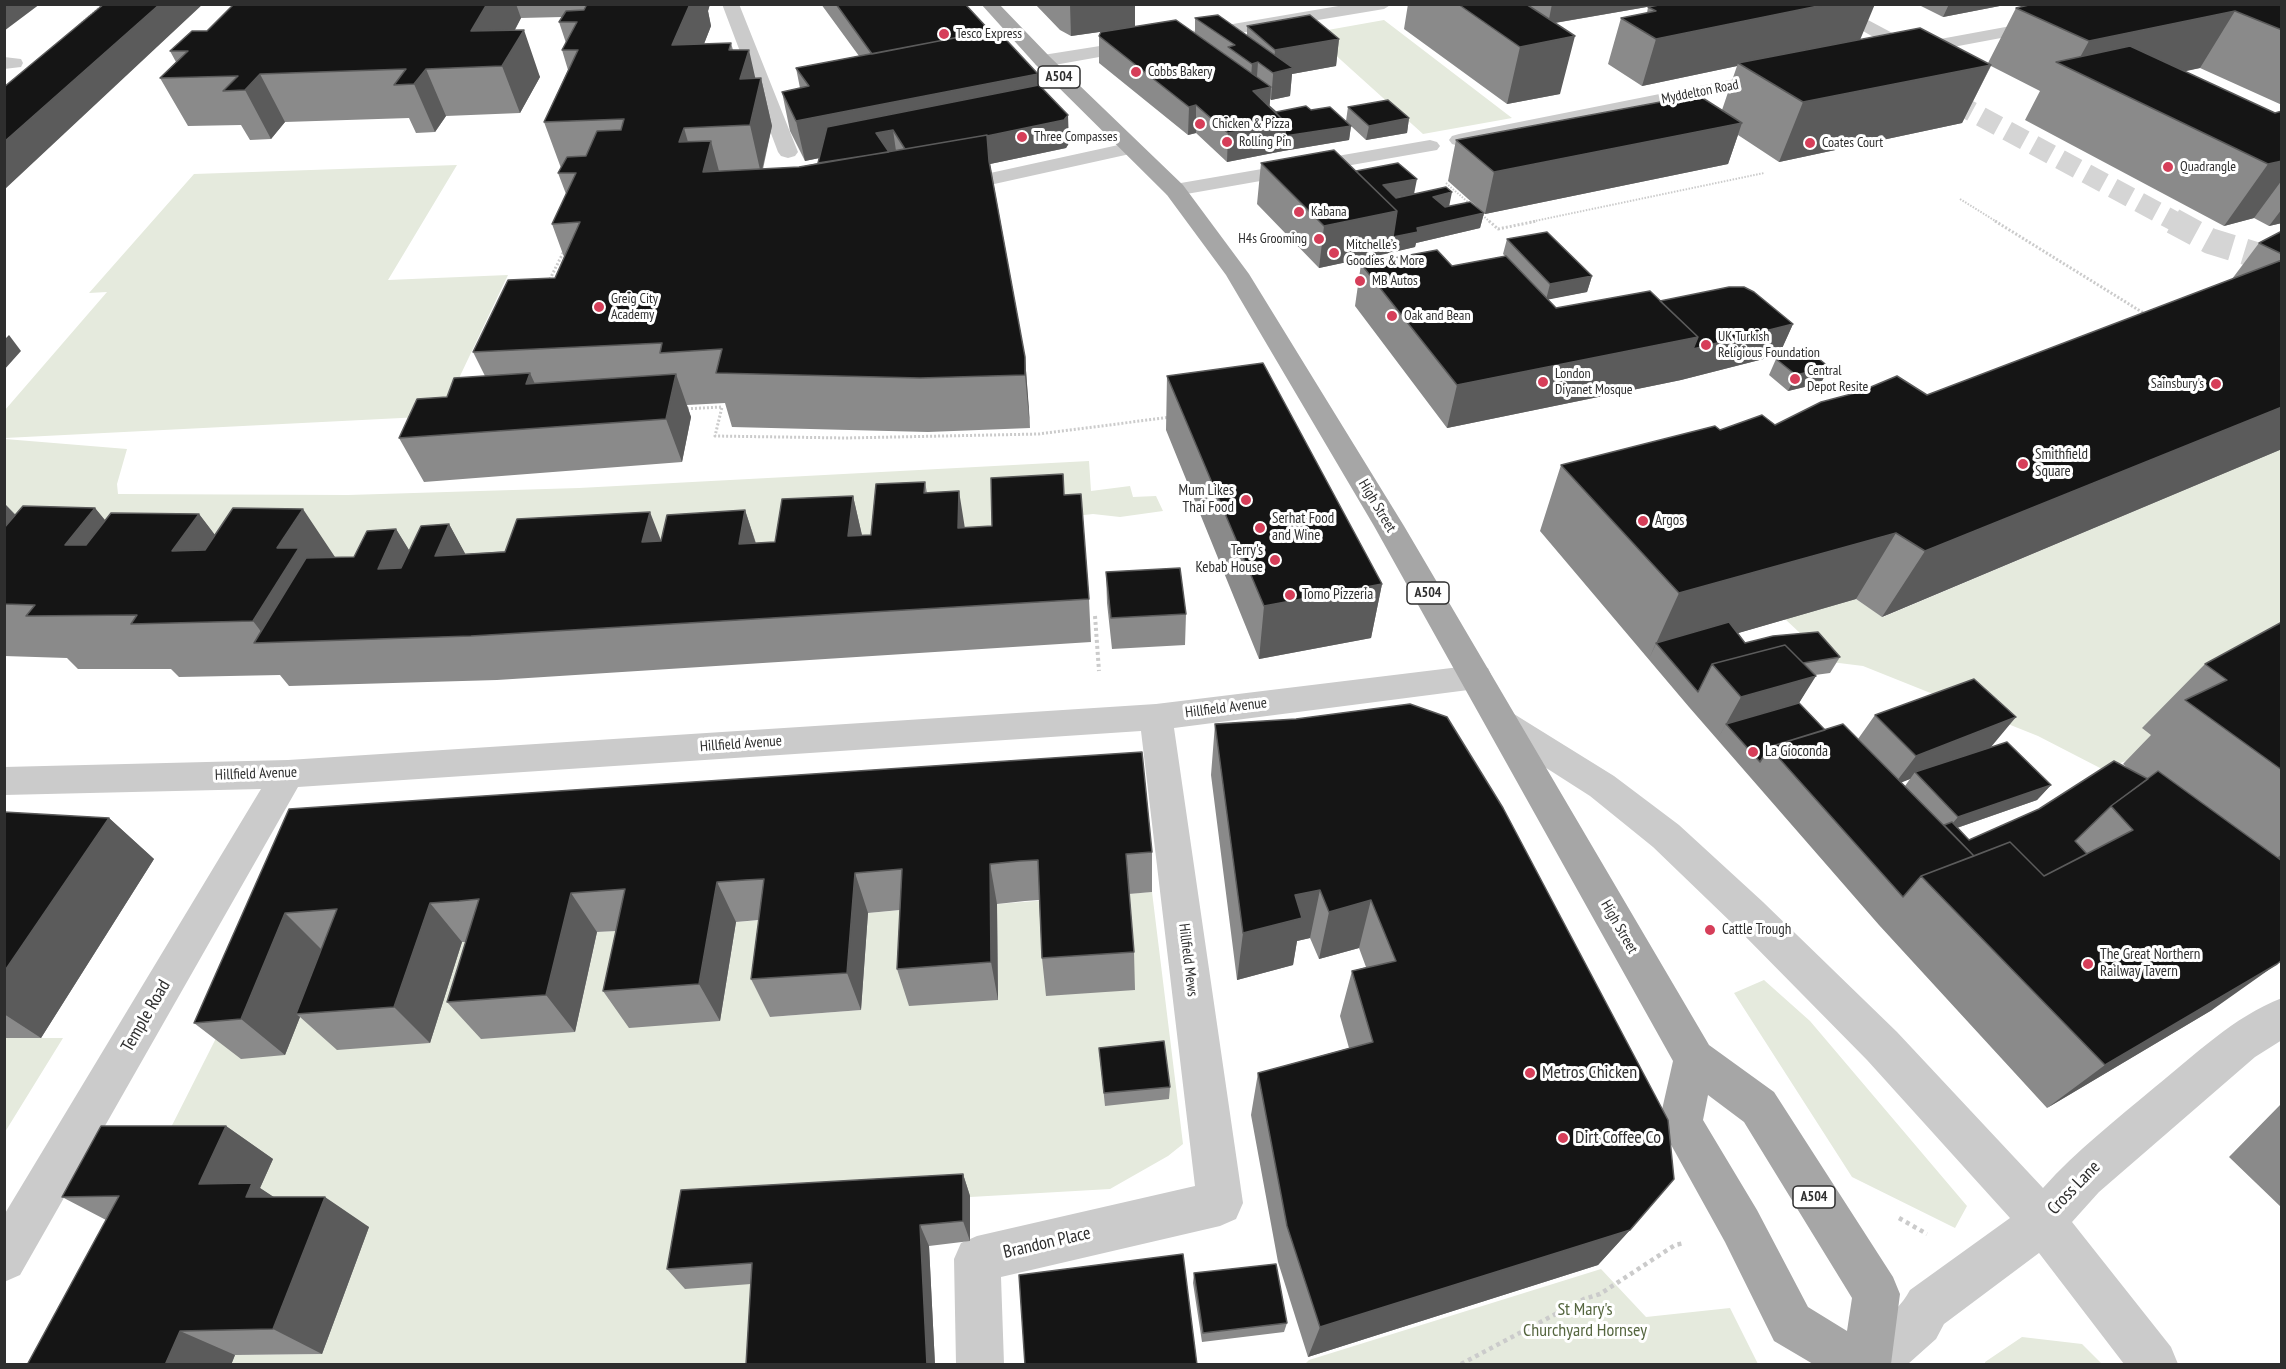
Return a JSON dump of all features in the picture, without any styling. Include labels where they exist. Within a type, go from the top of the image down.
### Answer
[{"type":"main road","name":"High Street","points":[[989,4],[1043,61],[1175,190],[1238,274],[1303,387],[1389,526],[1694,1059],[1759,1107],[1876,1294],[1867,1365]]},
{"type":"main road","points":[[1694,1059],[1681,1123],[1741,1226],[1791,1324],[1857,1365]]},
{"type":"street","points":[[730,4],[788,152]]},
{"type":"street","points":[[1043,61],[1384,4]]},
{"type":"street","points":[[1824,4],[1910,50]]},
{"type":"street","points":[[1881,56],[2072,20]]},
{"type":"street","points":[[1166,40],[1194,53]]},
{"type":"street","name":"Myddelton Road","points":[[1460,140],[1792,73]]},
{"type":"street","points":[[1175,190],[1430,146]]},
{"type":"street","points":[[926,193],[1132,148]]},
{"type":"street","name":"Hillfield Avenue","points":[[4,781],[288,774],[1156,717],[1476,677]]},
{"type":"street","name":"Hillfield Mews","points":[[1156,717],[1220,1203]]},
{"type":"street","points":[[1502,723],[1602,786],[1666,836],[1882,1046],[2043,1221],[2154,1365]]},
{"type":"street","name":"Temple Road","points":[[4,1259],[288,774]]},
{"type":"street","name":"Cross Lane","points":[[1872,1365],[1919,1322],[1927,1307],[1997,1258],[2043,1221],[2083,1176],[2240,1043],[2282,1017]]},
{"type":"street","name":"Brandon Place","points":[[980,1365],[977,1259],[1220,1203]]},
{"type":"path","points":[[1409,150],[1471,206]]},
{"type":"path","points":[[1480,213],[1498,230],[1764,172]]},
{"type":"path","points":[[1960,199],[2147,316]]},
{"type":"path","points":[[544,291],[570,240]]},
{"type":"path","points":[[676,410],[722,407],[716,436],[846,438],[1040,434],[1182,415]]},
{"type":"path","points":[[1095,616],[1102,720]]},
{"type":"path","points":[[1461,1365],[1584,1299],[1600,1294],[1675,1245]]},
{"type":"green space","points":[[1384,20],[1512,118],[1423,134],[1311,33]]},
{"type":"green space","points":[[457,165],[388,280],[508,275],[441,416],[5,438],[5,410],[107,292],[89,293],[194,174]]},
{"type":"green space","points":[[5,439],[127,449],[117,484],[118,494],[348,495],[579,488],[1089,461],[1091,491],[1130,486],[1133,497],[1156,496],[1163,511],[1120,517],[1093,514],[1066,517],[997,570],[880,579],[540,563],[5,553]]},
{"type":"green space","points":[[2281,449],[2281,650],[2175,735],[2127,761],[2102,769],[2038,736],[1863,666],[1831,662],[1785,619],[1856,599],[1883,617]]},
{"type":"green space","points":[[306,860],[324,952],[490,940],[575,1032],[597,932],[648,929],[720,1021],[736,922],[763,920],[770,1017],[861,1010],[868,913],[913,909],[998,1000],[997,904],[1152,892],[1183,1144],[1168,1156],[1110,1189],[953,1198],[768,1283],[763,1364],[231,1364],[235,1355],[322,1354],[155,1159]]},
{"type":"green space","points":[[1764,980],[1810,1021],[1967,1206],[1955,1228],[1852,1177],[1734,993]]},
{"type":"green space","points":[[5,1038],[63,1038],[5,1132]]},
{"type":"green space","name":"St Mary's Churchyard Hornsey","points":[[1601,1269],[1646,1317],[1730,1308],[1758,1364],[1305,1364],[1309,1360]]},
{"type":"green space","points":[[2022,1337],[2082,1344],[2102,1364],[1985,1364]]},
{"type":"building","points":[[104,4],[160,4],[4,142],[4,87]]},
{"type":"building","points":[[234,4],[487,4],[471,31],[524,30],[502,66],[426,69],[414,84],[394,85],[406,69],[260,74],[245,90],[223,91],[238,76],[160,78],[188,51],[170,51],[192,31],[207,31]]},
{"type":"building","points":[[587,4],[690,4],[672,45],[731,43],[729,50],[749,50],[740,79],[761,78],[750,125],[684,128],[679,142],[711,141],[703,172],[799,167],[987,135],[989,161],[1025,357],[1025,375],[920,378],[716,373],[722,349],[660,353],[662,343],[473,352],[508,280],[555,278],[580,222],[552,224],[576,173],[558,173],[567,157],[586,156],[597,131],[621,130],[624,119],[544,122],[578,50],[562,50],[577,22],[559,22],[566,11],[584,10]]},
{"type":"building","points":[[836,4],[965,4],[990,31],[872,54]]},
{"type":"building","points":[[1458,4],[1526,4],[1575,36],[1520,47]]},
{"type":"building","points":[[1664,4],[1828,4],[1656,39],[1621,18],[1656,11],[1648,7]]},
{"type":"building","points":[[2033,4],[2282,4],[2282,30],[2235,11],[2089,41],[2016,8]]},
{"type":"building","points":[[1218,15],[1293,68],[1273,73],[1258,62],[1252,64],[1228,47],[1235,45],[1195,18]]},
{"type":"building","points":[[1310,15],[1339,39],[1275,50],[1247,26]]},
{"type":"building","points":[[1176,20],[1271,87],[1253,91],[1286,123],[1228,133],[1196,105],[1189,107],[1099,36],[1101,32]]},
{"type":"building","points":[[1920,28],[1991,65],[1803,102],[1738,63]]},
{"type":"building","points":[[997,30],[1038,74],[796,121],[782,92],[809,86],[796,68]]},
{"type":"building","points":[[2130,46],[2275,113],[2282,111],[2282,161],[2268,164],[2056,62]]},
{"type":"building","points":[[1039,85],[1068,115],[1064,120],[987,136],[905,149],[893,130],[876,133],[889,152],[818,163],[827,127]]},
{"type":"building","points":[[1698,95],[1742,123],[1494,172],[1456,140]]},
{"type":"building","points":[[1388,100],[1409,118],[1369,126],[1348,107]]},
{"type":"building","points":[[1268,105],[1276,112],[1306,106],[1311,110],[1330,107],[1351,126],[1285,136],[1286,123]]},
{"type":"building","points":[[1334,150],[1397,211],[1324,226],[1261,163]]},
{"type":"building","points":[[1398,163],[1417,179],[1383,185],[1396,198],[1446,187],[1452,192],[1433,197],[1445,207],[1470,202],[1484,213],[1417,228],[1418,232],[1393,237],[1397,211],[1356,171]]},
{"type":"building","points":[[2282,231],[2282,254],[2259,243]]},
{"type":"building","points":[[1547,232],[1592,276],[1550,284],[1507,239]]},
{"type":"building","points":[[1437,250],[1452,266],[1506,256],[1556,308],[1650,291],[1698,337],[1457,385],[1361,264]]},
{"type":"building","name":"Smithfield Square","points":[[2282,260],[2282,407],[1925,551],[1896,533],[1679,593],[1561,465],[1715,426],[1720,430],[1762,415],[1775,425],[1821,402],[1859,392],[1897,376],[1927,395]]},
{"type":"building","points":[[1729,287],[1744,287],[1754,292],[1793,324],[1693,349],[1698,337],[1660,301]]},
{"type":"building","points":[[1809,351],[1829,367],[1796,375],[1776,359]]},
{"type":"building","points":[[1263,363],[1382,584],[1264,606],[1167,376]]},
{"type":"building","points":[[530,373],[526,384],[676,374],[666,419],[399,438],[417,399],[447,397],[454,378]]},
{"type":"building","points":[[1063,474],[1064,495],[1081,494],[1089,599],[471,636],[254,643],[306,558],[354,557],[367,531],[396,529],[378,569],[401,568],[421,526],[449,524],[435,556],[505,552],[517,519],[650,512],[642,542],[661,541],[667,515],[745,510],[739,544],[775,542],[782,499],[853,496],[848,536],[871,535],[876,484],[925,482],[924,493],[959,491],[958,528],[992,526],[991,478]]},
{"type":"building","points":[[23,506],[95,508],[65,545],[86,545],[111,513],[199,514],[172,551],[205,550],[233,508],[303,509],[277,548],[299,548],[253,621],[131,624],[137,615],[26,616],[35,605],[4,604],[4,528]]},
{"type":"building","points":[[1180,568],[1186,614],[1111,618],[1106,572]]},
{"type":"building","points":[[1729,622],[1745,643],[1773,636],[1818,632],[1840,657],[1803,663],[1785,645],[1712,664],[1698,692],[1656,643]]},
{"type":"building","points":[[2282,622],[2282,770],[2185,700],[2227,680],[2205,664]]},
{"type":"building","points":[[1785,645],[1816,676],[1741,697],[1712,664]]},
{"type":"building","points":[[1974,679],[2016,717],[1916,756],[1875,715]]},
{"type":"building","points":[[1799,703],[1825,730],[1769,747],[1760,762],[1726,724]]},
{"type":"building","points":[[1410,704],[1447,717],[1503,808],[1668,1120],[1674,1179],[1630,1230],[1320,1327],[1287,1226],[1258,1073],[1373,1042],[1352,971],[1396,961],[1371,900],[1329,912],[1320,890],[1295,895],[1302,918],[1243,933],[1215,724],[1296,719]]},
{"type":"building","points":[[1843,724],[1974,856],[1921,876],[1903,897],[1769,747]]},
{"type":"building","points":[[2007,742],[2051,785],[1958,817],[1915,772]]},
{"type":"building","points":[[1142,752],[1152,852],[1126,854],[1134,952],[1042,958],[1038,860],[1019,861],[990,864],[991,962],[897,969],[902,869],[855,873],[847,973],[751,979],[764,879],[717,882],[699,984],[603,991],[625,889],[571,893],[546,995],[447,1002],[479,899],[430,903],[394,1007],[296,1014],[337,909],[285,913],[241,1019],[194,1023],[289,809]]},
{"type":"building","points":[[2114,761],[2148,779],[2111,806],[2075,841],[2087,854],[2044,876],[2010,842],[1974,856],[1944,825],[1952,822],[1969,840],[2039,809]]},
{"type":"building","name":"The Great Northern Railway Tavern","points":[[2158,771],[2282,861],[2282,960],[2105,1065],[1921,876],[2010,842],[2044,876],[2133,830],[2111,806]]},
{"type":"building","points":[[4,812],[109,818],[4,972]]},
{"type":"building","points":[[1164,1041],[1170,1087],[1104,1093],[1099,1048]]},
{"type":"building","points":[[101,1126],[226,1126],[199,1184],[252,1183],[246,1197],[325,1197],[273,1329],[180,1331],[165,1365],[27,1365],[119,1196],[62,1197]]},
{"type":"building","points":[[963,1174],[963,1221],[920,1225],[927,1365],[746,1365],[752,1263],[667,1269],[681,1190]]},
{"type":"building","points":[[1183,1254],[1197,1365],[1025,1365],[1019,1275]]},
{"type":"building","points":[[1276,1264],[1287,1323],[1203,1333],[1194,1273]]},
{"type":"tunnel","points":[[1928,88],[2176,222]]},
{"type":"tunnel","points":[[2173,221],[2210,241],[2282,263]]},
{"type":"place","name":"Tesco Express","points":[[944,34]]},
{"type":"place","name":"Cobbs Bakery","points":[[1136,72]]},
{"type":"place","name":"Chicken & Pizza","points":[[1200,124]]},
{"type":"place","name":"Three Compasses","points":[[1022,137]]},
{"type":"place","name":"Rolling Pin","points":[[1227,142]]},
{"type":"place","name":"Coates Court","points":[[1810,143]]},
{"type":"place","name":"Quadrangle","points":[[2168,167]]},
{"type":"place","name":"Kabana","points":[[1299,212]]},
{"type":"place","name":"H4s Grooming","points":[[1319,239]]},
{"type":"place","name":"Mitchelle’s Goodies & More","points":[[1334,253]]},
{"type":"place","name":"MB Autos","points":[[1360,281]]},
{"type":"place","name":"Greig City Academy","points":[[599,307]]},
{"type":"place","name":"Oak and Bean","points":[[1392,316]]},
{"type":"place","name":"UK Turkish Religious Foundation","points":[[1706,345]]},
{"type":"place","name":"Central Depot Resite","points":[[1795,379]]},
{"type":"place","name":"London Diyanet Mosque","points":[[1543,382]]},
{"type":"place","name":"Sainsbury's","points":[[2216,384]]},
{"type":"place","name":"Smithfield Square","points":[[2023,464]]},
{"type":"place","name":"Mum Likes Thai Food","points":[[1246,500]]},
{"type":"place","name":"Argos","points":[[1643,521]]},
{"type":"place","name":"Serhat Food and Wine","points":[[1260,528]]},
{"type":"place","name":"Terry's Kebab House","points":[[1275,560]]},
{"type":"place","name":"Tomo Pizzeria","points":[[1290,595]]},
{"type":"place","name":"La Gioconda","points":[[1753,752]]},
{"type":"place","name":"Cattle Trough","points":[[1710,930]]},
{"type":"place","name":"The Great Northern Railway Tavern","points":[[2088,964]]},
{"type":"place","name":"Metros Chicken","points":[[1530,1073]]},
{"type":"place","name":"Dirt Coffee Co","points":[[1563,1138]]}]
